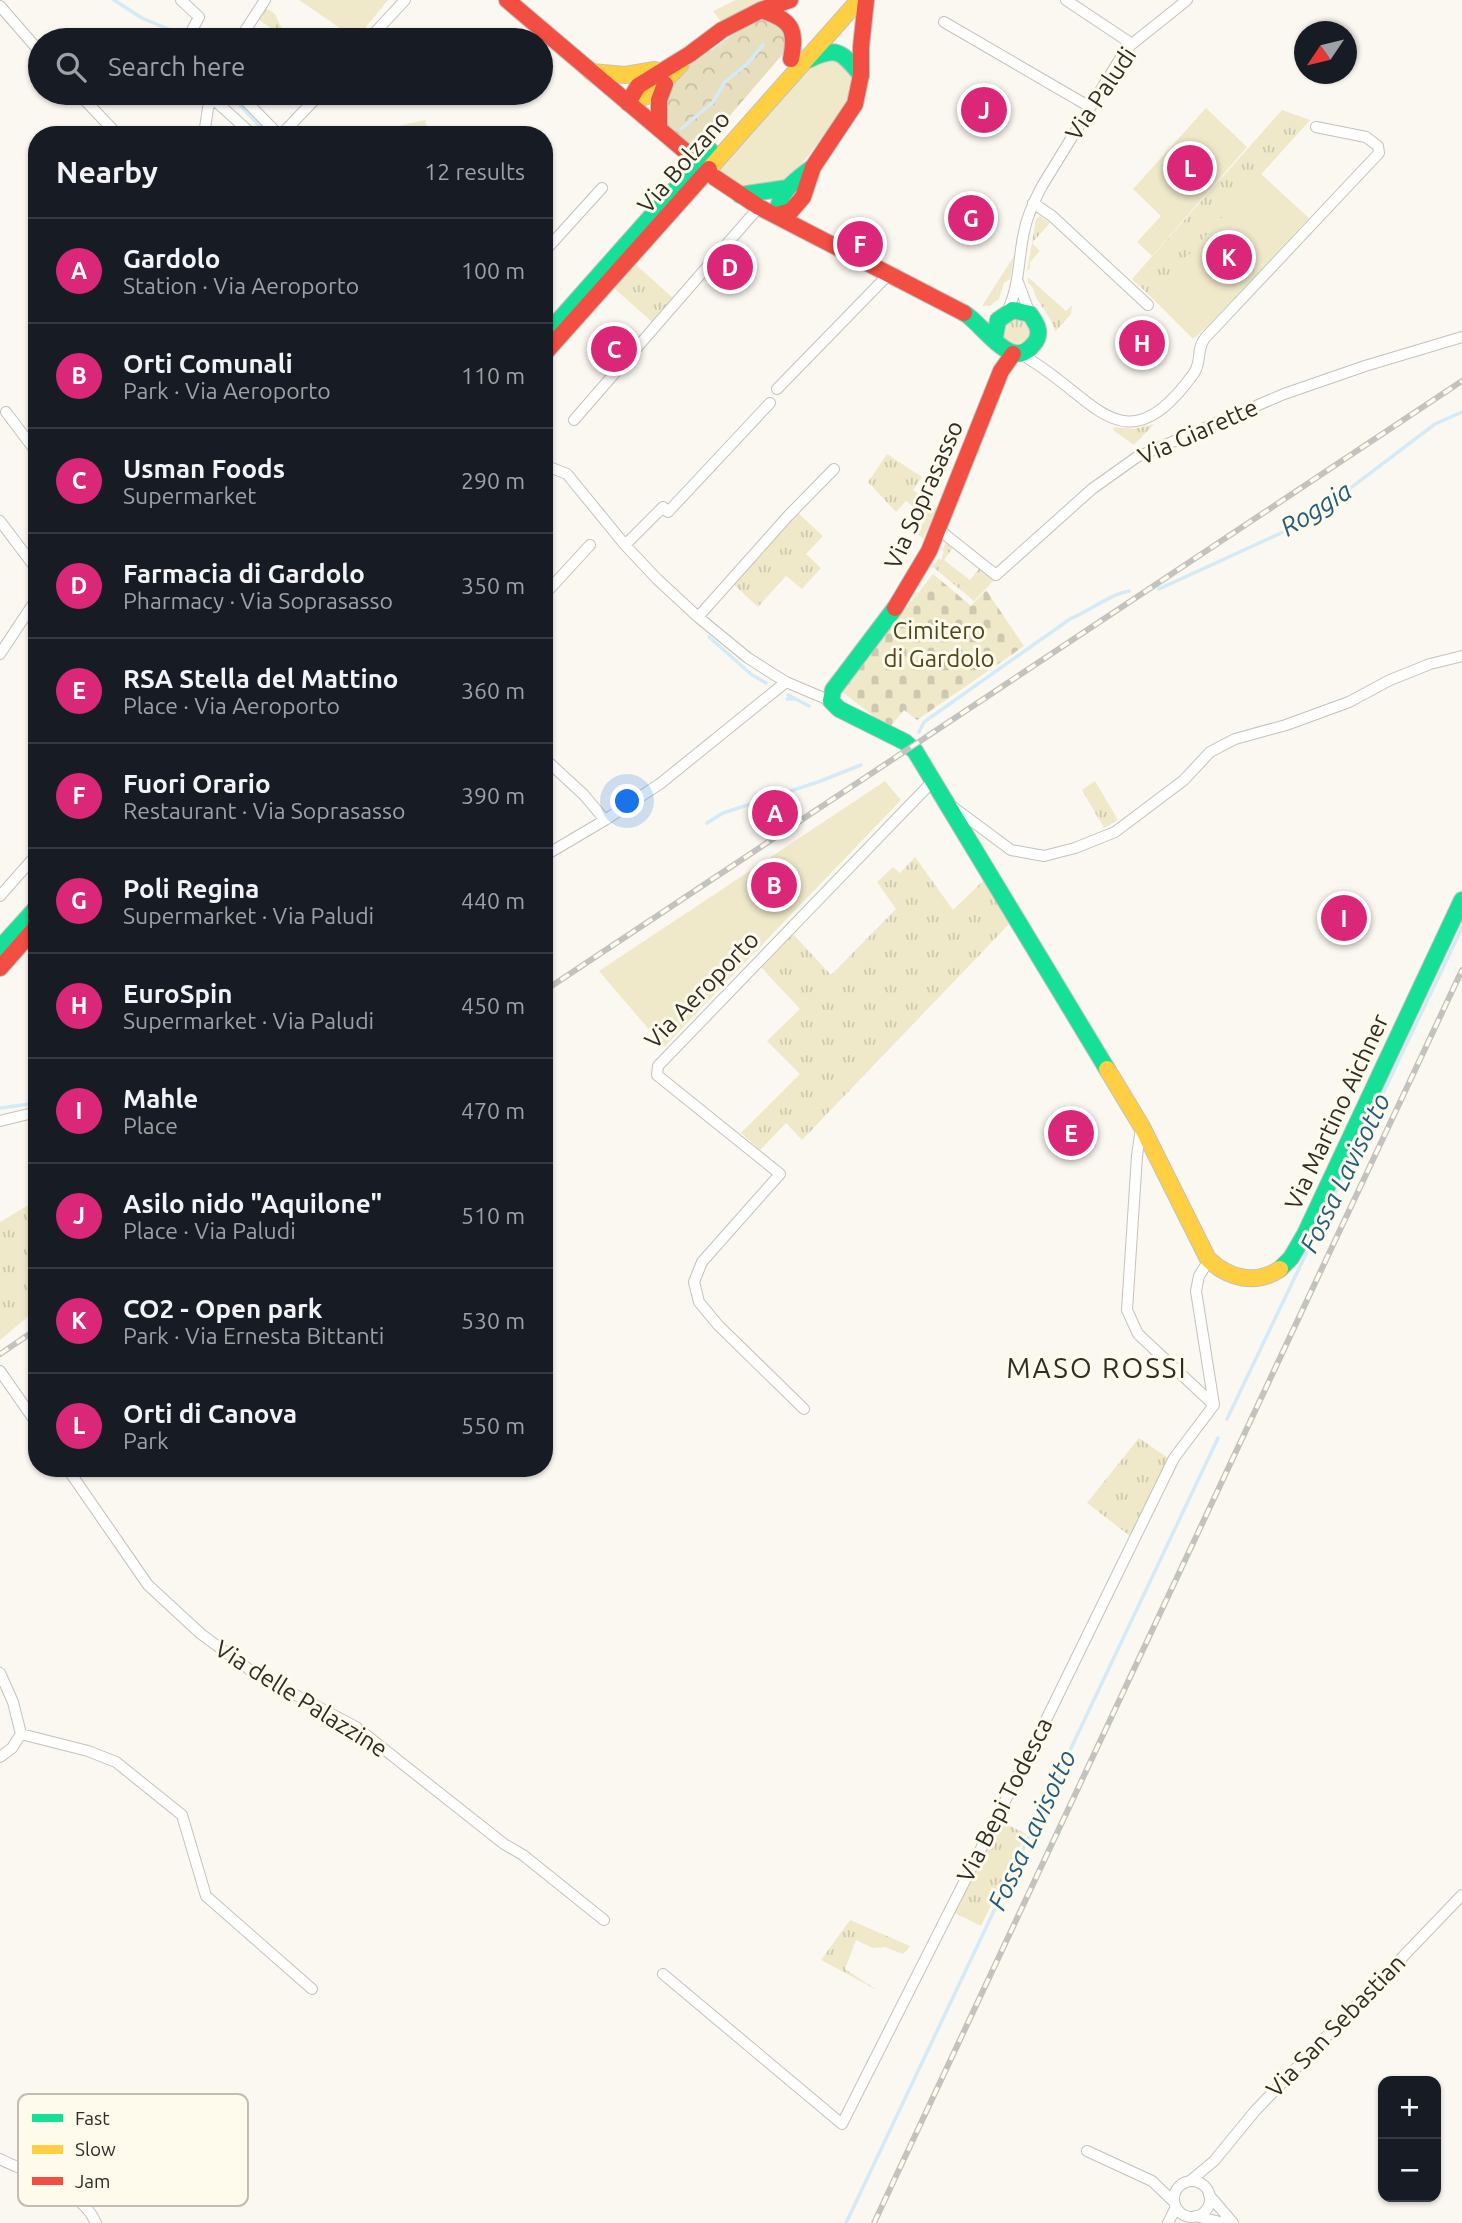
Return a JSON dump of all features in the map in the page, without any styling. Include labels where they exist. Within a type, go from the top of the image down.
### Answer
[{"type":"street","points":[[181,0],[199,17],[193,28]]},
{"type":"street","points":[[247,28],[265,0]]},
{"type":"street","points":[[507,0],[540,28]]},
{"type":"street","points":[[628,103],[638,86],[690,54],[722,30],[761,10],[790,0]]},
{"type":"street","name":"Via Bolzano","points":[[553,344],[794,64],[844,0]]},
{"type":"street","name":"Via Bolzano","points":[[553,327],[794,64],[859,0]]},
{"type":"street","points":[[777,215],[791,211],[803,197],[813,167],[855,104],[861,75],[866,0]]},
{"type":"street","points":[[1066,0],[1132,44]]},
{"type":"street","name":"Via Paludi","points":[[1002,315],[1018,282],[1023,232],[1033,203],[1123,54],[1187,0]]},
{"type":"street","points":[[379,28],[400,4]]},
{"type":"street","points":[[0,6],[28,38]]},
{"type":"street","points":[[761,10],[779,15],[788,21],[793,29],[794,64],[836,51],[847,58],[861,75]]},
{"type":"street","points":[[944,22],[1090,107]]},
{"type":"street","points":[[553,39],[691,156]]},
{"type":"street","points":[[628,103],[640,101],[665,83],[690,54]]},
{"type":"street","points":[[592,72],[644,74],[668,66]]},
{"type":"street","points":[[659,130],[659,100],[665,83]]},
{"type":"street","points":[[89,105],[109,126]]},
{"type":"street","points":[[205,126],[210,105]]},
{"type":"street","points":[[224,105],[244,126]]},
{"type":"street","points":[[250,105],[271,126]]},
{"type":"street","points":[[289,126],[309,105]]},
{"type":"street","points":[[714,177],[759,207],[973,318],[1007,348],[1045,368],[1107,416],[1119,421],[1141,422],[1164,406],[1196,370],[1202,342],[1379,153],[1378,146],[1370,138],[1316,127]]},
{"type":"street","points":[[777,215],[778,198],[813,167]]},
{"type":"street","points":[[553,242],[602,188]]},
{"type":"street","points":[[740,195],[787,188]]},
{"type":"street","points":[[803,197],[806,218],[815,235]]},
{"type":"street","points":[[1033,203],[1052,216],[1148,305]]},
{"type":"street","points":[[574,420],[759,207]]},
{"type":"street","points":[[777,388],[889,274]]},
{"type":"street","name":"Via Paludi","points":[[1018,282],[1030,314]]},
{"type":"street","points":[[973,318],[1019,310],[1030,314],[1038,326],[1037,341],[1045,368]]},
{"type":"street","name":"Via Soprasasso","points":[[831,701],[833,690],[902,598],[929,551],[1001,371],[1007,348],[994,329],[1002,315]]},
{"type":"street","name":"Via Giarette","points":[[938,529],[996,575],[1082,498],[1137,457],[1284,394],[1462,337]]},
{"type":"street","name":"Via Soprasasso","points":[[1007,348],[1033,347],[1037,341]]},
{"type":"street","points":[[625,545],[663,507],[668,512],[770,403]]},
{"type":"street","points":[[6,412],[28,441]]},
{"type":"street","points":[[553,468],[567,474],[625,545],[657,579],[748,658],[786,682],[831,701],[839,709],[911,746],[1142,1127],[1209,1261],[1199,1276],[1196,1291],[1214,1405]]},
{"type":"street","points":[[698,617],[788,516],[834,470]]},
{"type":"street","points":[[0,521],[28,558]]},
{"type":"street","points":[[553,585],[590,545]]},
{"type":"street","points":[[0,654],[28,612]]},
{"type":"street","points":[[946,803],[1011,850],[1044,856],[1075,848],[1115,832],[1184,780],[1210,752],[1235,739],[1286,726],[1349,702],[1390,680],[1430,664],[1462,656]]},
{"type":"street","points":[[553,851],[606,820],[661,783],[786,682]]},
{"type":"street","points":[[553,766],[606,820]]},
{"type":"street","name":"Via Aeroporto","points":[[804,1409],[698,1302],[694,1282],[702,1262],[780,1174],[657,1075],[658,1066],[933,781]]},
{"type":"street","points":[[0,896],[28,864]]},
{"type":"street","name":"Via Martino Aichner","points":[[1209,1261],[1233,1276],[1256,1280],[1277,1272],[1291,1258],[1317,1209],[1462,900]]},
{"type":"street","points":[[4,938],[28,915]]},
{"type":"street","points":[[0,968],[28,936]]},
{"type":"street","points":[[0,1121],[28,1114]]},
{"type":"street","points":[[1142,1127],[1137,1156],[1127,1310],[1138,1334],[1214,1405]]},
{"type":"street","points":[[0,1371],[28,1411]]},
{"type":"street","name":"Via Bepi Todesca","points":[[663,1974],[842,2124],[1055,1702],[1174,1458],[1214,1405]]},
{"type":"street","name":"Via delle Palazzine","points":[[73,1477],[148,1585],[201,1634],[254,1673],[356,1727],[604,1920]]},
{"type":"street","points":[[0,1673],[13,1702],[21,1734],[12,1748],[0,1757]]},
{"type":"street","points":[[21,1734],[88,1751],[116,1762],[182,1815],[206,1896],[312,1989]]},
{"type":"street","name":"Via San Sebastian","points":[[1168,2223],[1175,2204],[1176,2191],[1214,2161],[1255,2111],[1462,1895]]},
{"type":"street","points":[[1087,2151],[1152,2181],[1182,2214],[1190,2219],[1224,2223]]},
{"type":"street","points":[[0,2159],[18,2168]]},
{"type":"street","name":"Via San Sebastian","points":[[1190,2219],[1201,2215],[1208,2206],[1214,2161]]},
{"type":"street","points":[[1152,2181],[1200,2183],[1233,2223]]},
{"type":"street","points":[[86,2206],[96,2223]]},
{"type":"green space","points":[[299,0],[388,0],[365,28],[340,28]]},
{"type":"green space","points":[[736,0],[767,0],[722,23],[713,11]]},
{"type":"green space","points":[[266,8],[275,14],[281,28],[270,28],[258,19]]},
{"type":"green space","points":[[768,18],[784,30],[787,49],[697,154],[664,127],[663,102],[670,83],[683,70],[750,23]]},
{"type":"green space","points":[[836,58],[848,65],[854,80],[851,99],[786,185],[743,190],[715,171],[805,67],[823,59]]},
{"type":"green space","points":[[1206,108],[1247,147],[1152,256],[1137,242],[1161,216],[1133,189]]},
{"type":"green space","points":[[1282,110],[1310,120],[1151,297],[1132,279]]},
{"type":"green space","points":[[425,120],[427,126],[399,126]]},
{"type":"green space","points":[[1261,174],[1309,218],[1193,339],[1151,297]]},
{"type":"green space","points":[[1040,216],[1050,223],[1032,243],[1040,251],[1030,262],[1027,271],[1036,219]]},
{"type":"green space","points":[[1014,256],[1010,279],[1004,283],[999,299],[989,306],[982,306]]},
{"type":"green space","points":[[635,264],[673,298],[652,322],[614,288]]},
{"type":"green space","points":[[1028,277],[1066,311],[1072,305],[1071,314],[1055,332],[1028,283]]},
{"type":"green space","points":[[1016,318],[1026,322],[1030,332],[1026,342],[1016,346],[1006,342],[1002,332],[1006,322]]},
{"type":"green space","points":[[1154,424],[1134,445],[1113,430],[1114,427],[1134,429]]},
{"type":"green space","points":[[887,454],[922,477],[913,490],[937,509],[923,539],[916,532],[927,518],[906,501],[896,512],[868,482]]},
{"type":"green space","points":[[797,512],[823,536],[806,554],[821,568],[802,589],[786,576],[758,607],[732,583]]},
{"type":"green space","points":[[947,541],[954,546],[944,560],[970,580],[981,566],[996,578],[974,601],[933,567],[938,559],[941,560]]},
{"type":"green space","name":"Cimitero di Gardolo","points":[[933,574],[971,606],[986,590],[1024,646],[917,720],[904,710],[889,728],[841,691]]},
{"type":"green space","points":[[885,781],[901,800],[664,1047],[599,971]]},
{"type":"green space","points":[[1095,781],[1118,820],[1104,828],[1082,790]]},
{"type":"green space","points":[[915,857],[953,910],[984,880],[1011,922],[802,1140],[786,1123],[760,1150],[741,1133],[800,1074],[767,1041],[800,1009],[760,966],[793,934],[831,975],[896,909],[877,882],[893,867],[900,873]]},
{"type":"green space","points":[[28,1205],[28,1317],[0,1340],[0,1222]]},
{"type":"green space","points":[[1139,1438],[1168,1458],[1130,1536],[1087,1503]]},
{"type":"green space","points":[[998,1820],[1026,1834],[981,1926],[953,1912]]},
{"type":"green space","points":[[850,1920],[910,1946],[903,1954],[885,1947],[873,1948],[856,1940],[845,1969],[877,1990],[821,1960]]},
{"type":"waterway","name":"Roggia","points":[[114,0],[142,18],[166,28]]},
{"type":"waterway","points":[[681,129],[713,102],[725,82],[747,64],[763,45]]},
{"type":"waterway","name":"Roggia","points":[[240,105],[259,126]]},
{"type":"waterway","name":"Roggia","points":[[1159,589],[1307,521],[1435,424],[1462,412]]},
{"type":"waterway","name":"Roggia","points":[[919,732],[924,722],[1070,619],[1129,591]]},
{"type":"waterway","name":"Roggia","points":[[709,637],[752,675],[766,683]]},
{"type":"waterway","name":"Roggia","points":[[788,695],[809,706]]},
{"type":"waterway","name":"Roggia","points":[[787,699],[795,699]]},
{"type":"waterway","points":[[707,823],[723,813],[861,765]]},
{"type":"waterway","name":"Fossa Lavisotto","points":[[1227,1419],[1462,928]]},
{"type":"waterway","points":[[0,1108],[28,1104]]},
{"type":"waterway","name":"Fossa Lavisotto","points":[[846,2223],[1218,1438]]},
{"type":"railway","points":[[553,985],[1462,381]]},
{"type":"railway","points":[[874,2223],[1462,970]]},
{"type":"railway","points":[[0,1354],[28,1335]]},
{"type":"traffic: fast","points":[[808,60],[826,53],[838,53],[861,75]]},
{"type":"traffic: fast","points":[[553,327],[710,150]]},
{"type":"traffic: fast","points":[[777,215],[784,193],[813,167]]},
{"type":"traffic: fast","points":[[740,195],[787,188]]},
{"type":"traffic: fast","points":[[964,313],[996,342],[1013,353],[1022,353],[1030,348],[1037,340],[1038,329],[1030,314],[1013,310],[998,320],[995,337]]},
{"type":"traffic: fast","points":[[895,608],[833,690],[831,701],[839,709],[905,742],[915,751],[1107,1069]]},
{"type":"traffic: fast","points":[[1280,1269],[1291,1258],[1305,1234],[1462,900]]},
{"type":"traffic: fast","points":[[0,948],[28,917]]},
{"type":"traffic: slow","points":[[709,169],[859,0]]},
{"type":"traffic: slow","points":[[628,103],[652,94],[681,64]]},
{"type":"traffic: slow","points":[[591,72],[625,75],[655,70]]},
{"type":"traffic: slow","points":[[1107,1069],[1142,1127],[1208,1259],[1225,1271],[1243,1278],[1262,1277],[1280,1269]]},
{"type":"traffic: jam","points":[[507,0],[540,28]]},
{"type":"traffic: jam","points":[[628,103],[638,86],[690,54],[722,30],[761,10],[790,0]]},
{"type":"traffic: jam","points":[[777,215],[791,211],[803,197],[813,167],[855,104],[861,75],[866,0]]},
{"type":"traffic: jam","points":[[761,10],[779,18],[790,27],[793,40],[791,59]]},
{"type":"traffic: jam","points":[[553,39],[691,156]]},
{"type":"traffic: jam","points":[[659,129],[659,100],[665,84]]},
{"type":"traffic: jam","points":[[553,344],[709,169]]},
{"type":"traffic: jam","points":[[714,177],[759,207],[964,313]]},
{"type":"traffic: jam","points":[[895,608],[929,551],[1001,371],[1013,354]]},
{"type":"traffic: jam","points":[[0,968],[28,936]]},
{"type":"place","name":"Asilo nido \"Aquilone\"","points":[[984,110]]},
{"type":"place","name":"Orti di Canova","points":[[1190,168]]},
{"type":"place","name":"Poli Regina","points":[[971,218]]},
{"type":"place","name":"Fuori Orario","points":[[860,244]]},
{"type":"place","name":"CO2 - Open park","points":[[1229,257]]},
{"type":"place","name":"Farmacia di Gardolo","points":[[730,267]]},
{"type":"place","name":"EuroSpin","points":[[1142,343]]},
{"type":"place","name":"Usman Foods","points":[[614,349]]},
{"type":"place","name":"Gardolo","points":[[775,813]]},
{"type":"place","name":"Orti Comunali","points":[[774,885]]},
{"type":"place","name":"Mahle","points":[[1344,918]]},
{"type":"place","name":"RSA Stella del Mattino","points":[[1071,1133]]},
{"type":"district","name":"MASO ROSSI","points":[[1097,1368]]}]
